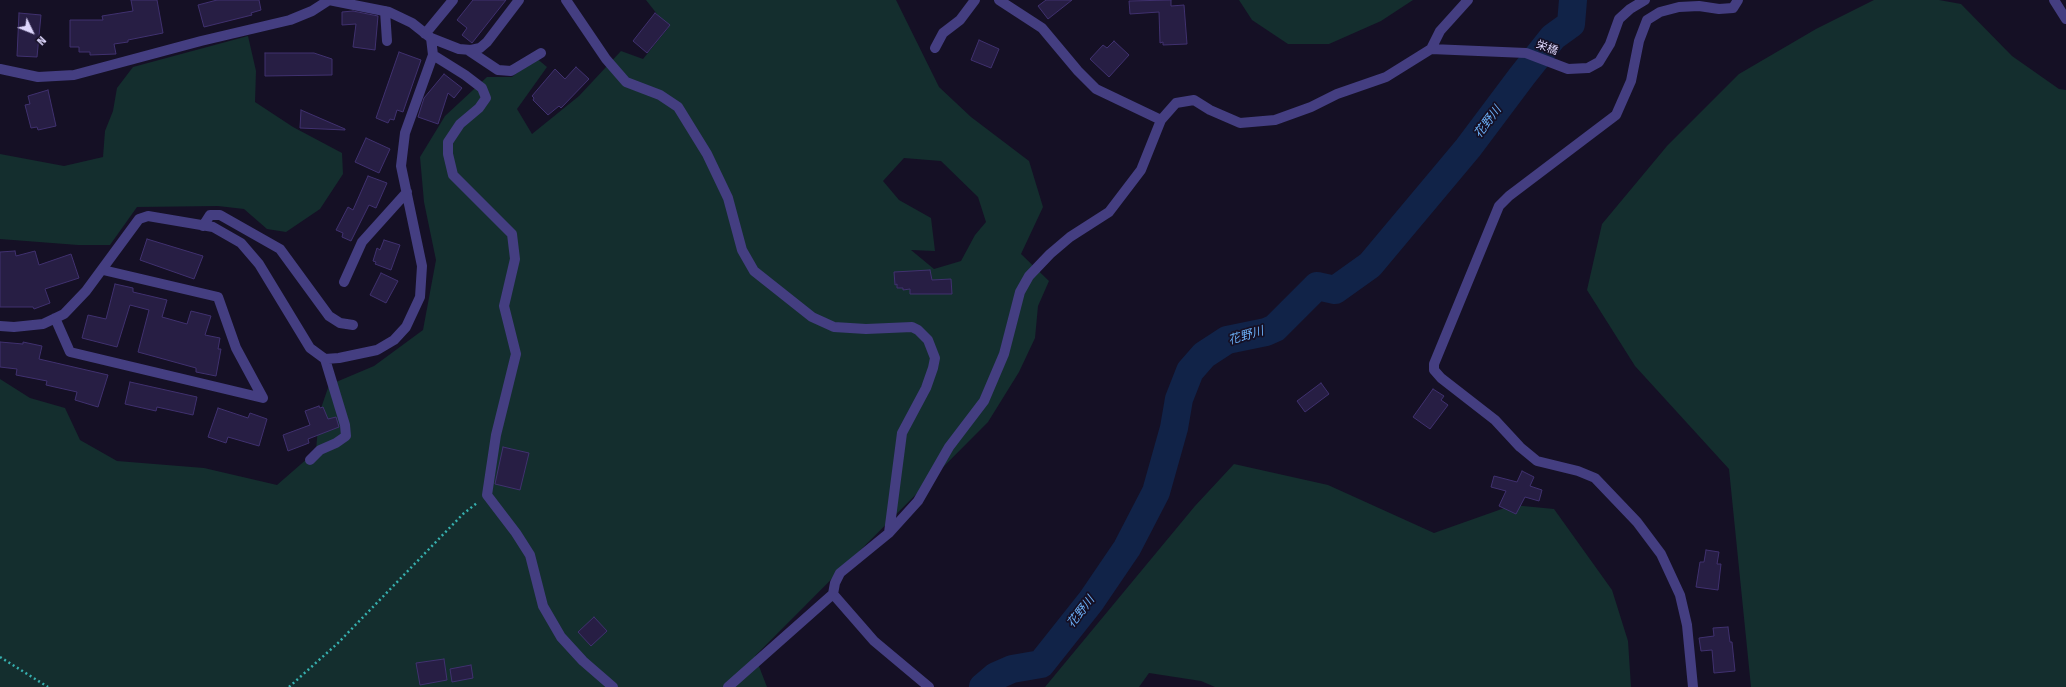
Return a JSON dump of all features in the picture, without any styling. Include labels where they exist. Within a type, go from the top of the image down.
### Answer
[{"type":"street","points":[[0,69],[38,77],[74,75],[201,40],[290,20],[312,12],[329,0],[385,11],[412,23],[428,36],[459,49],[468,50],[480,48],[487,42],[519,0]]},
{"type":"street","points":[[0,326],[14,327],[36,324],[64,314],[86,291],[103,270],[139,219],[148,216],[156,216],[213,227],[241,243],[259,264],[310,348],[325,358],[339,358],[377,350],[398,336],[412,315],[420,298],[422,266],[401,166],[404,133],[433,55],[428,36],[453,0]]},
{"type":"street","points":[[566,0],[606,59],[626,82],[660,95],[678,107],[707,154],[728,198],[742,250],[754,271],[812,317],[834,326],[866,329],[912,328],[928,340],[935,358],[933,368],[926,388],[902,433],[889,533]]},
{"type":"street","points":[[935,48],[943,33],[960,20],[975,0]]},
{"type":"street","points":[[999,0],[1042,28],[1078,71],[1096,88],[1161,120]]},
{"type":"street","points":[[728,687],[833,594],[835,583],[840,573],[889,533],[918,501],[949,447],[965,427],[991,388],[1004,354],[1020,292],[1029,276],[1050,254],[1070,237],[1109,212],[1142,170],[1161,120],[1176,103],[1194,100],[1210,110],[1240,123],[1275,120],[1311,107],[1337,94],[1386,77],[1431,49],[1440,31],[1468,0]]},
{"type":"street","name":"栄橋","points":[[1431,49],[1526,53],[1568,69],[1588,68],[1599,62],[1610,44],[1620,19],[1630,9],[1645,0]]},
{"type":"street","points":[[1692,687],[1687,625],[1680,595],[1661,554],[1637,522],[1595,478],[1578,471],[1537,461],[1520,447],[1496,420],[1441,378],[1434,370],[1434,364],[1499,206],[1508,196],[1616,115],[1631,81],[1639,41],[1647,20],[1660,12],[1679,7],[1699,6],[1719,9],[1733,8],[1738,0]]},
{"type":"street","points":[[2054,0],[2066,19]]},
{"type":"street","points":[[385,11],[387,41]]},
{"type":"street","points":[[468,50],[498,70],[511,71],[541,53]]},
{"type":"street","points":[[433,55],[465,75],[482,88],[486,98],[479,108],[460,124],[448,142],[448,154],[453,175],[512,234],[515,259],[504,306],[516,354],[496,436],[487,495],[516,533],[530,555],[543,606],[561,637],[583,661],[613,687]]},
{"type":"street","points":[[344,282],[362,242],[407,192]]},
{"type":"street","points":[[203,226],[210,216],[220,215],[280,249],[329,316],[340,323],[353,324]]},
{"type":"street","points":[[55,318],[70,352],[263,398],[236,348],[218,296],[103,270]]},
{"type":"street","points":[[310,460],[320,450],[336,444],[346,436],[345,425],[325,358]]},
{"type":"street","points":[[833,594],[878,645],[929,687]]},
{"type":"path","points":[[289,687],[338,643],[463,514],[487,495]]},
{"type":"path","points":[[0,657],[48,687]]},
{"type":"green space","points":[[646,0],[896,0],[939,87],[971,117],[1029,161],[1043,207],[1021,254],[1049,281],[1038,306],[1035,338],[1019,372],[988,422],[755,656],[767,687],[0,687],[0,379],[30,398],[65,408],[80,440],[117,461],[204,468],[277,485],[316,451],[319,414],[329,385],[374,366],[423,330],[436,260],[424,202],[420,157],[445,116],[487,77],[512,77],[535,57],[547,67],[517,109],[532,134],[579,96],[621,51],[643,59],[668,28]],"holes":[[[904,158],[941,161],[978,197],[986,222],[975,235],[961,261],[934,269],[911,250],[935,251],[931,218],[899,200],[883,181]]]},
{"type":"green space","points":[[1239,0],[1413,0],[1381,21],[1329,44],[1288,44],[1252,20]]},
{"type":"green space","points":[[1874,0],[1939,0],[1961,4],[2012,56],[2059,89],[2066,90],[2066,687],[1751,687],[1729,469],[1635,366],[1587,290],[1602,224],[1667,146],[1739,74],[1816,29]]},
{"type":"green space","points":[[248,36],[256,71],[255,102],[293,127],[342,153],[343,174],[320,209],[286,232],[267,229],[244,209],[218,206],[137,207],[110,245],[78,245],[0,239],[0,154],[64,166],[103,157],[105,131],[113,111],[117,88],[133,67]]},
{"type":"green space","points":[[1234,464],[1328,485],[1434,533],[1513,505],[1554,509],[1612,590],[1628,641],[1631,687],[1215,687],[1201,681],[1149,673],[1139,687],[1045,687],[1195,506]]},
{"type":"building","points":[[131,0],[157,0],[163,33],[114,44],[116,54],[90,55],[90,52],[79,52],[79,47],[70,47],[70,20],[103,20],[102,16],[133,11]]},
{"type":"building","points":[[217,0],[259,0],[261,10],[251,13],[252,15],[204,27],[198,5]]},
{"type":"building","points":[[473,0],[506,0],[472,43],[462,35],[467,28],[457,20]]},
{"type":"building","points":[[1046,0],[1072,0],[1048,19],[1038,6]]},
{"type":"building","points":[[1171,0],[1171,6],[1184,5],[1187,44],[1163,45],[1163,42],[1160,43],[1159,12],[1130,14],[1129,1]]},
{"type":"building","points":[[353,11],[378,16],[375,50],[353,47],[356,24],[342,25],[342,12]]},
{"type":"building","points":[[19,13],[41,15],[37,57],[17,56]]},
{"type":"building","points":[[655,13],[670,25],[647,53],[633,41]]},
{"type":"building","points":[[979,40],[999,49],[991,68],[971,60]]},
{"type":"building","points":[[1114,41],[1129,55],[1109,77],[1090,59],[1103,45],[1107,48]]},
{"type":"building","points":[[399,52],[421,60],[403,112],[397,110],[394,120],[390,119],[388,123],[376,118]]},
{"type":"building","points":[[265,53],[314,53],[332,59],[332,75],[265,76]]},
{"type":"building","points":[[576,67],[589,79],[561,108],[559,106],[548,115],[533,100],[534,98],[532,96],[555,69],[565,79]]},
{"type":"building","points":[[444,74],[462,88],[454,98],[448,93],[438,124],[418,117],[424,98]]},
{"type":"building","points":[[48,90],[56,126],[38,130],[37,127],[31,128],[25,105],[30,104],[28,96]]},
{"type":"building","points":[[301,110],[345,129],[345,130],[300,128]]},
{"type":"building","points":[[366,138],[390,149],[379,173],[355,162]]},
{"type":"building","points":[[368,176],[387,183],[376,208],[369,205],[351,241],[342,237],[343,233],[336,230],[348,207],[353,210]]},
{"type":"building","points":[[147,239],[203,256],[194,279],[140,260]]},
{"type":"building","points":[[384,240],[400,245],[391,270],[375,264],[376,262],[373,261],[377,248],[380,250]]},
{"type":"building","points":[[15,251],[16,256],[35,251],[39,265],[71,254],[79,278],[45,289],[50,303],[34,309],[33,307],[0,307],[0,252]]},
{"type":"building","points":[[930,270],[932,280],[951,279],[952,294],[910,294],[910,289],[903,290],[903,288],[897,288],[897,284],[895,285],[894,272]]},
{"type":"building","points":[[381,273],[398,281],[386,303],[370,295]]},
{"type":"building","points":[[115,284],[133,288],[133,292],[167,300],[162,317],[187,324],[191,311],[211,316],[205,335],[220,338],[218,349],[221,349],[216,376],[196,372],[196,368],[138,352],[149,310],[130,305],[117,347],[82,338],[88,315],[106,319]]},
{"type":"building","points":[[0,342],[23,344],[23,342],[42,346],[39,359],[108,375],[98,407],[75,400],[77,392],[46,385],[47,381],[16,375],[17,369],[0,367]]},
{"type":"building","points":[[130,382],[197,397],[193,415],[157,407],[156,411],[125,404]]},
{"type":"building","points":[[1321,383],[1329,394],[1305,412],[1297,401]]},
{"type":"building","points":[[1433,389],[1444,396],[1441,400],[1448,405],[1430,429],[1413,417]]},
{"type":"building","points":[[319,406],[320,408],[323,407],[328,419],[336,417],[339,427],[308,439],[309,443],[288,451],[283,435],[310,425],[305,411]]},
{"type":"building","points":[[218,408],[248,418],[250,413],[267,419],[259,446],[228,437],[226,443],[208,437]]},
{"type":"building","points":[[503,447],[529,453],[520,490],[495,484]]},
{"type":"building","points":[[1522,471],[1534,477],[1530,486],[1542,490],[1539,501],[1525,497],[1516,514],[1499,506],[1506,491],[1491,487],[1494,476],[1517,482]]},
{"type":"building","points":[[1706,550],[1719,552],[1717,564],[1721,564],[1718,590],[1696,587],[1700,562],[1704,562]]},
{"type":"building","points":[[594,617],[607,631],[591,646],[578,632]]},
{"type":"building","points":[[1728,627],[1730,642],[1732,642],[1735,671],[1714,673],[1712,650],[1701,651],[1699,638],[1714,636],[1713,628]]},
{"type":"building","points":[[444,659],[447,680],[420,685],[416,663]]},
{"type":"building","points":[[471,665],[473,678],[452,682],[450,669]]},
{"type":"waterway","name":"花野川","points":[[983,687],[996,676],[1012,669],[1041,664],[1091,601],[1127,548],[1156,492],[1174,428],[1179,399],[1190,371],[1204,355],[1227,340],[1266,332],[1275,328],[1317,286],[1335,290],[1370,265],[1468,148],[1553,37],[1571,24],[1573,0]]}]
